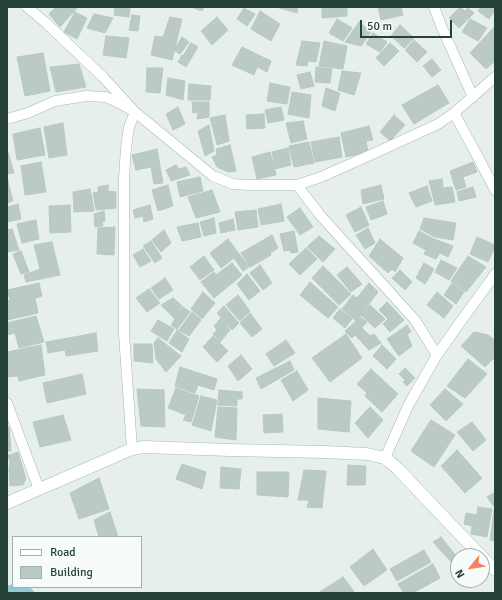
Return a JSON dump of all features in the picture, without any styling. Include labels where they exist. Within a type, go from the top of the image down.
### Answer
[{"type":"street","points":[[27,7],[103,77],[135,112],[213,176],[233,184],[297,185],[321,177],[429,128],[454,113],[495,77]]},
{"type":"street","points":[[434,7],[473,97]]},
{"type":"street","points":[[7,119],[28,113],[55,101],[86,96],[106,97],[135,112]]},
{"type":"street","points":[[132,448],[124,334],[124,178],[129,127],[135,112]]},
{"type":"street","points":[[454,113],[495,190]]},
{"type":"street","points":[[297,185],[320,215],[415,320],[437,355]]},
{"type":"street","points":[[385,458],[409,404],[437,355],[495,274]]},
{"type":"street","points":[[7,403],[39,489]]},
{"type":"street","points":[[7,503],[132,448],[144,447],[367,454],[385,458],[397,468],[474,548]]},
{"type":"water","points":[[12,584],[12,588],[31,588],[35,593],[7,593],[7,586]]},
{"type":"building","points":[[56,7],[78,7],[60,27],[49,14]]},
{"type":"building","points":[[115,7],[130,7],[129,17],[114,15]]},
{"type":"building","points":[[191,7],[204,7],[202,11]]},
{"type":"building","points":[[276,7],[298,7],[297,13]]},
{"type":"building","points":[[322,7],[347,7],[347,16],[322,18]]},
{"type":"building","points":[[378,7],[401,7],[403,15],[381,20]]},
{"type":"building","points":[[460,7],[465,11],[468,8],[474,13],[459,28],[449,18]]},
{"type":"building","points":[[481,7],[495,7],[495,10],[489,19],[478,11]]},
{"type":"building","points":[[244,8],[255,14],[247,26],[237,19]]},
{"type":"building","points":[[260,11],[280,24],[271,41],[251,29]]},
{"type":"building","points":[[75,12],[87,18],[77,39],[64,32]]},
{"type":"building","points":[[94,14],[113,18],[105,33],[87,28]]},
{"type":"building","points":[[132,15],[140,16],[138,31],[129,30]]},
{"type":"building","points":[[170,17],[182,19],[172,60],[151,55],[155,36],[163,37]]},
{"type":"building","points":[[217,17],[228,30],[212,45],[201,31]]},
{"type":"building","points":[[337,19],[352,28],[343,41],[329,33]]},
{"type":"building","points":[[470,19],[487,28],[478,41],[462,32]]},
{"type":"building","points":[[359,22],[371,32],[361,46],[345,42]]},
{"type":"building","points":[[400,25],[414,38],[404,48],[391,36]]},
{"type":"building","points":[[495,26],[495,61],[486,69],[470,53]]},
{"type":"building","points":[[373,33],[387,42],[380,52],[366,44]]},
{"type":"building","points":[[106,36],[129,38],[126,58],[103,55]]},
{"type":"building","points":[[182,37],[189,42],[180,54],[174,50]]},
{"type":"building","points":[[414,40],[427,52],[417,62],[405,50]]},
{"type":"building","points":[[302,41],[320,43],[316,62],[308,61],[307,66],[296,65]]},
{"type":"building","points":[[324,41],[347,46],[343,69],[319,66]]},
{"type":"building","points":[[191,43],[198,47],[186,67],[178,62]]},
{"type":"building","points":[[390,43],[399,51],[384,66],[376,58]]},
{"type":"building","points":[[242,47],[271,61],[267,72],[257,67],[254,75],[232,65]]},
{"type":"building","points":[[43,53],[50,91],[25,96],[17,57]]},
{"type":"building","points":[[432,59],[441,70],[432,77],[423,66]]},
{"type":"building","points":[[79,64],[86,87],[56,92],[50,67]]},
{"type":"building","points":[[316,67],[332,69],[330,83],[315,82]]},
{"type":"building","points":[[147,68],[163,68],[160,93],[146,92]]},
{"type":"building","points":[[342,71],[361,73],[354,95],[338,90]]},
{"type":"building","points":[[310,72],[314,86],[301,89],[297,75]]},
{"type":"building","points":[[168,78],[185,81],[183,100],[166,95]]},
{"type":"building","points":[[270,83],[290,87],[287,104],[267,101]]},
{"type":"building","points":[[189,84],[211,86],[210,100],[188,100]]},
{"type":"building","points":[[438,85],[449,103],[414,124],[402,105]]},
{"type":"building","points":[[326,88],[340,93],[335,111],[322,106]]},
{"type":"building","points":[[292,92],[311,95],[309,118],[288,114]]},
{"type":"building","points":[[192,102],[209,102],[209,117],[197,119],[198,112],[193,113]]},
{"type":"building","points":[[178,107],[185,124],[173,130],[166,114]]},
{"type":"building","points":[[281,107],[284,120],[268,123],[265,110]]},
{"type":"building","points":[[264,114],[265,128],[247,129],[246,115]]},
{"type":"building","points":[[225,115],[229,141],[217,145],[210,118]]},
{"type":"building","points":[[394,115],[405,125],[390,141],[380,132]]},
{"type":"building","points":[[303,121],[307,139],[291,143],[286,123]]},
{"type":"building","points":[[63,123],[67,155],[49,158],[44,127]]},
{"type":"building","points":[[209,125],[214,151],[205,156],[198,131]]},
{"type":"building","points":[[369,126],[373,140],[366,141],[368,152],[346,157],[341,133]]},
{"type":"building","points":[[40,128],[45,155],[17,160],[13,134]]},
{"type":"building","points":[[339,137],[342,157],[315,162],[311,142]]},
{"type":"building","points":[[309,142],[314,163],[294,167],[289,146]]},
{"type":"building","points":[[230,145],[236,171],[228,172],[217,167],[212,157],[217,155],[216,149]]},
{"type":"building","points":[[288,148],[291,165],[275,169],[272,152]]},
{"type":"building","points":[[157,149],[163,183],[154,184],[151,167],[136,170],[132,155]]},
{"type":"building","points":[[8,152],[14,173],[7,174]]},
{"type":"building","points":[[270,152],[276,175],[257,179],[252,157]]},
{"type":"building","points":[[41,162],[46,192],[25,195],[21,166]]},
{"type":"building","points":[[473,162],[477,172],[463,177],[466,187],[456,190],[450,171]]},
{"type":"building","points":[[176,165],[179,169],[186,167],[190,175],[171,181],[166,170]]},
{"type":"building","points":[[7,177],[13,201],[7,203]]},
{"type":"building","points":[[200,177],[203,191],[180,197],[177,182]]},
{"type":"building","points":[[442,179],[443,188],[452,187],[455,202],[435,205],[429,181]]},
{"type":"building","points":[[108,185],[108,191],[116,192],[116,208],[96,210],[93,193],[98,192],[98,187]]},
{"type":"building","points":[[168,185],[173,206],[158,211],[152,190]]},
{"type":"building","points":[[381,185],[384,199],[363,204],[361,190]]},
{"type":"building","points":[[427,186],[432,201],[416,207],[409,193]]},
{"type":"building","points":[[473,187],[476,197],[459,201],[457,192]]},
{"type":"building","points":[[90,189],[94,211],[74,212],[73,192]]},
{"type":"building","points":[[212,190],[220,212],[196,218],[188,197]]},
{"type":"building","points":[[383,201],[387,214],[371,220],[366,207]]},
{"type":"building","points":[[18,204],[21,219],[7,222],[7,207]]},
{"type":"building","points":[[281,204],[284,221],[261,225],[258,209]]},
{"type":"building","points":[[70,205],[71,232],[50,233],[49,206]]},
{"type":"building","points":[[150,205],[153,219],[144,222],[143,216],[135,218],[133,210]]},
{"type":"building","points":[[361,207],[369,225],[355,232],[346,215]]},
{"type":"building","points":[[300,208],[313,227],[300,235],[287,217]]},
{"type":"building","points":[[256,210],[258,227],[238,230],[235,212]]},
{"type":"building","points":[[104,211],[105,221],[102,221],[103,226],[95,227],[94,214]]},
{"type":"building","points":[[214,218],[216,233],[204,236],[200,222]]},
{"type":"building","points":[[424,218],[456,223],[453,240],[435,237],[420,229]]},
{"type":"building","points":[[233,219],[235,230],[221,233],[219,223]]},
{"type":"building","points":[[36,220],[39,239],[22,243],[17,224]]},
{"type":"building","points":[[198,223],[201,237],[182,241],[177,227]]},
{"type":"building","points":[[115,227],[114,255],[97,254],[98,228]]},
{"type":"building","points":[[368,228],[375,243],[365,249],[356,235]]},
{"type":"building","points":[[12,229],[19,250],[7,252],[7,230]]},
{"type":"building","points":[[164,230],[171,243],[161,252],[152,240]]},
{"type":"building","points":[[294,231],[298,252],[291,253],[290,250],[284,251],[280,234]]},
{"type":"building","points":[[419,231],[434,239],[453,246],[448,257],[440,253],[436,259],[424,254],[426,250],[413,243]]},
{"type":"building","points":[[272,235],[278,248],[270,253],[271,255],[250,267],[241,253]]},
{"type":"building","points":[[319,236],[335,249],[323,262],[307,247]]},
{"type":"building","points":[[477,237],[495,245],[488,262],[470,254]]},
{"type":"building","points":[[228,239],[249,267],[243,271],[234,258],[221,268],[210,253]]},
{"type":"building","points":[[380,239],[403,258],[395,272],[392,269],[388,273],[369,256]]},
{"type":"building","points":[[151,241],[162,258],[155,263],[143,246]]},
{"type":"building","points":[[52,242],[60,275],[26,282],[24,275],[40,269],[34,245]]},
{"type":"building","points":[[306,248],[317,259],[300,275],[289,264]]},
{"type":"building","points":[[143,249],[151,261],[140,267],[133,255]]},
{"type":"building","points":[[21,251],[29,272],[21,274],[13,254]]},
{"type":"building","points":[[204,256],[214,270],[200,280],[190,267]]},
{"type":"building","points":[[468,256],[486,267],[466,292],[451,281]]},
{"type":"building","points":[[441,260],[457,268],[449,280],[435,272]]},
{"type":"building","points":[[232,263],[242,275],[214,298],[201,282],[214,272],[216,275]]},
{"type":"building","points":[[424,263],[434,269],[425,284],[416,278]]},
{"type":"building","points":[[260,265],[272,283],[263,290],[250,273]]},
{"type":"building","points":[[323,266],[351,294],[339,305],[312,278]]},
{"type":"building","points":[[347,267],[362,284],[351,292],[337,275]]},
{"type":"building","points":[[400,270],[412,282],[405,290],[392,278]]},
{"type":"building","points":[[247,274],[260,291],[249,300],[237,284]]},
{"type":"building","points":[[165,278],[173,290],[159,299],[151,288]]},
{"type":"building","points":[[310,282],[338,307],[328,318],[300,295]]},
{"type":"building","points":[[39,283],[42,296],[35,298],[38,313],[7,320],[7,301],[10,300],[7,290]]},
{"type":"building","points":[[369,283],[378,292],[356,321],[342,309],[353,295],[357,298]]},
{"type":"building","points":[[452,283],[464,292],[456,304],[444,295]]},
{"type":"building","points":[[149,289],[160,303],[147,312],[136,298]]},
{"type":"building","points":[[203,292],[215,303],[202,319],[191,309]]},
{"type":"building","points":[[437,292],[453,306],[444,318],[427,305]]},
{"type":"building","points":[[238,295],[250,311],[240,321],[226,305]]},
{"type":"building","points":[[173,298],[182,306],[175,319],[161,305]]},
{"type":"building","points":[[387,302],[404,320],[390,332],[383,324],[388,319],[379,310]]},
{"type":"building","points":[[370,305],[385,319],[375,328],[361,315]]},
{"type":"building","points":[[224,306],[239,323],[232,330],[217,313]]},
{"type":"building","points":[[183,307],[190,312],[177,329],[171,325]]},
{"type":"building","points":[[340,309],[352,319],[345,328],[333,318]]},
{"type":"building","points":[[192,312],[201,320],[189,336],[179,330]]},
{"type":"building","points":[[250,313],[262,329],[252,337],[240,323]]},
{"type":"building","points":[[36,316],[44,342],[19,348],[15,333],[7,335],[7,323]]},
{"type":"building","points":[[360,317],[367,322],[352,338],[345,331]]},
{"type":"building","points":[[221,318],[230,330],[220,342],[213,334],[217,330],[214,326]]},
{"type":"building","points":[[158,320],[174,329],[167,341],[151,331]]},
{"type":"building","points":[[407,325],[411,332],[407,334],[412,346],[399,356],[387,339]]},
{"type":"building","points":[[362,328],[370,336],[374,334],[381,343],[369,350],[355,335]]},
{"type":"building","points":[[177,330],[189,339],[182,352],[169,343]]},
{"type":"building","points":[[474,332],[488,335],[495,340],[495,357],[485,367],[461,346]]},
{"type":"building","points":[[96,333],[98,351],[66,356],[65,350],[48,353],[46,342]]},
{"type":"building","points":[[346,334],[362,358],[330,382],[312,358]]},
{"type":"building","points":[[213,336],[228,351],[217,362],[203,347]]},
{"type":"building","points":[[158,338],[181,356],[166,372],[156,359],[154,343]]},
{"type":"building","points":[[286,340],[295,353],[274,366],[266,354]]},
{"type":"building","points":[[134,344],[152,344],[153,363],[134,361]]},
{"type":"building","points":[[41,345],[45,375],[19,381],[18,376],[7,377],[7,352]]},
{"type":"building","points":[[382,345],[396,359],[387,369],[373,356]]},
{"type":"building","points":[[241,355],[252,369],[238,381],[228,366]]},
{"type":"building","points":[[468,359],[487,374],[465,398],[447,386]]},
{"type":"building","points":[[290,361],[294,370],[261,389],[256,378]]},
{"type":"building","points":[[180,367],[217,379],[214,390],[198,385],[195,393],[175,386]]},
{"type":"building","points":[[405,368],[415,378],[407,386],[403,382],[405,380],[399,374]]},
{"type":"building","points":[[371,369],[398,394],[382,412],[365,396],[367,393],[357,384]]},
{"type":"building","points":[[297,371],[308,390],[293,401],[281,380]]},
{"type":"building","points":[[82,374],[86,394],[47,403],[43,383]]},
{"type":"building","points":[[176,388],[199,396],[191,422],[183,420],[186,415],[168,408]]},
{"type":"building","points":[[137,389],[164,390],[165,427],[141,426]]},
{"type":"building","points":[[445,389],[463,404],[446,421],[430,405]]},
{"type":"building","points":[[219,390],[242,392],[242,399],[237,399],[237,406],[218,405]]},
{"type":"building","points":[[201,396],[217,400],[211,431],[192,425]]},
{"type":"building","points":[[318,398],[351,401],[349,432],[318,429]]},
{"type":"building","points":[[218,407],[237,408],[236,440],[215,437]]},
{"type":"building","points":[[370,407],[383,420],[368,438],[355,423]]},
{"type":"building","points":[[282,414],[283,432],[264,433],[263,415]]},
{"type":"building","points":[[63,415],[71,440],[40,447],[33,422]]},
{"type":"building","points":[[431,420],[455,435],[434,467],[411,451]]},
{"type":"building","points":[[472,422],[486,440],[473,451],[457,432]]},
{"type":"building","points":[[7,427],[9,427],[11,451],[7,451]]},
{"type":"building","points":[[457,450],[482,478],[465,493],[441,466]]},
{"type":"building","points":[[18,452],[26,479],[23,485],[10,486],[10,461],[7,455]]},
{"type":"building","points":[[182,464],[206,472],[202,489],[176,479]]},
{"type":"building","points":[[348,465],[366,466],[365,485],[347,485]]},
{"type":"building","points":[[221,467],[241,469],[239,489],[220,488]]},
{"type":"building","points":[[304,470],[326,471],[322,508],[307,507],[309,500],[298,500]]},
{"type":"building","points":[[257,472],[289,472],[288,497],[257,495]]},
{"type":"building","points":[[99,478],[109,509],[79,519],[70,493]]},
{"type":"building","points":[[495,492],[495,508],[487,497]]},
{"type":"building","points":[[478,507],[492,509],[487,537],[471,534],[472,526],[464,524],[466,513],[477,515]]},
{"type":"building","points":[[495,510],[495,541],[490,540]]},
{"type":"building","points":[[110,512],[118,536],[99,536],[94,520]]},
{"type":"building","points":[[441,537],[450,548],[450,561],[433,542]]},
{"type":"building","points":[[373,549],[387,570],[364,586],[350,567]]},
{"type":"building","points":[[424,550],[431,562],[397,581],[390,569]]},
{"type":"building","points":[[433,564],[440,578],[413,593],[404,593],[398,584]]},
{"type":"building","points":[[343,577],[355,593],[318,593]]}]
